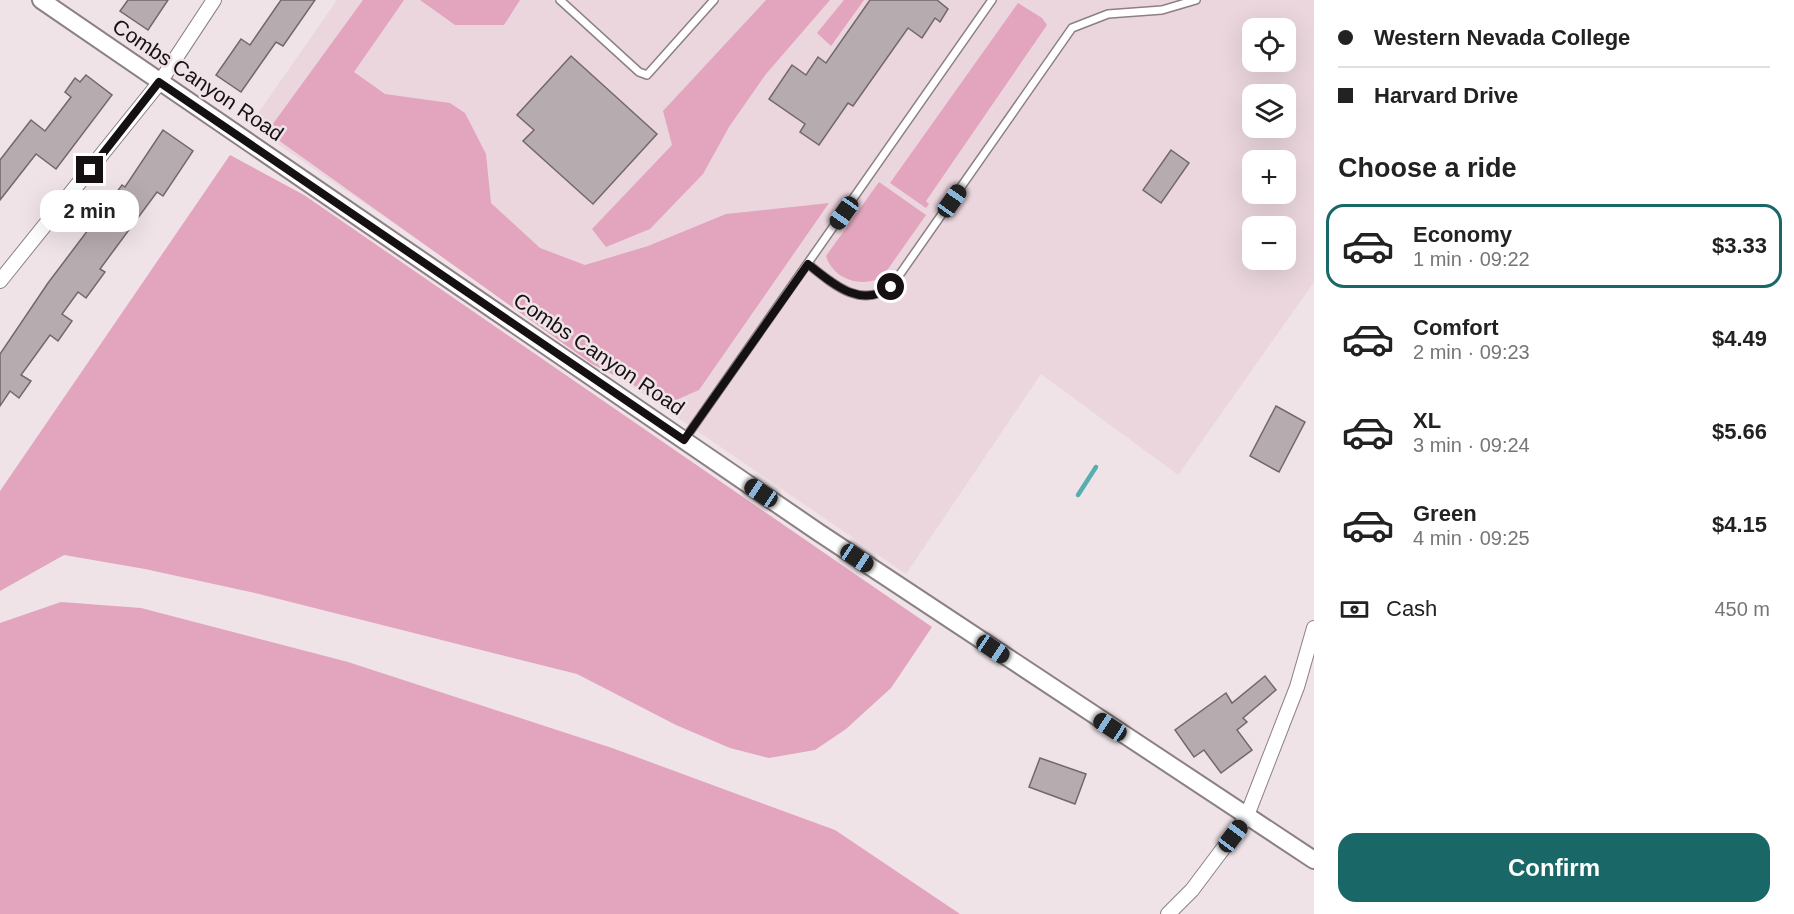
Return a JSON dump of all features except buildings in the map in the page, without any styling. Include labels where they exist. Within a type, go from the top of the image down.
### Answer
[{"type":"street","name":"Combs Canyon Road","points":[[41,0],[684,440],[1246,818],[1314,860]]},
{"type":"street","points":[[0,282],[159,82],[214,0]]},
{"type":"street","points":[[1168,914],[1192,890],[1246,818],[1297,687],[1314,628]]},
{"type":"lane","points":[[560,0],[639,72],[647,75],[714,0]]},
{"type":"lane","points":[[684,440],[992,0]]},
{"type":"lane","points":[[808,264],[846,292],[857,296],[870,297],[891,287],[1072,28],[1108,14],[1162,10],[1196,0]]},
{"type":"shaded area","points":[[337,0],[1314,0],[1314,282],[1178,475],[1041,374],[906,574],[250,125]]},
{"type":"shaded area","points":[[363,0],[404,0],[354,72],[385,94],[450,103],[465,113],[486,154],[491,203],[540,248],[585,265],[648,246],[726,214],[829,203],[699,390],[669,403],[592,364],[267,132]]},
{"type":"shaded area","points":[[420,0],[520,0],[504,25],[455,25]]},
{"type":"shaded area","points":[[766,0],[830,0],[766,74],[729,127],[703,174],[650,229],[606,247],[592,229],[672,145],[663,111]]},
{"type":"shaded area","points":[[844,0],[864,0],[831,46],[817,33]]},
{"type":"shaded area","points":[[1018,3],[1042,18],[1047,25],[926,201],[929,204],[926,208],[890,183]]},
{"type":"shaded area","points":[[230,155],[304,195],[932,627],[891,688],[846,729],[815,750],[769,758],[730,748],[676,725],[577,674],[255,593],[145,569],[64,555],[0,591],[0,491]]},
{"type":"shaded area","points":[[879,182],[926,215],[883,276],[867,282],[850,280],[835,271],[826,256]]},
{"type":"shaded area","points":[[61,602],[141,608],[348,662],[612,748],[835,830],[960,914],[0,914],[0,623]]},
{"type":"waterway","points":[[1078,495],[1096,467]]},
{"type":"route","points":[[90,170],[159,82],[271,156],[684,440],[808,264],[846,292],[857,296],[870,297],[891,287]]}]
